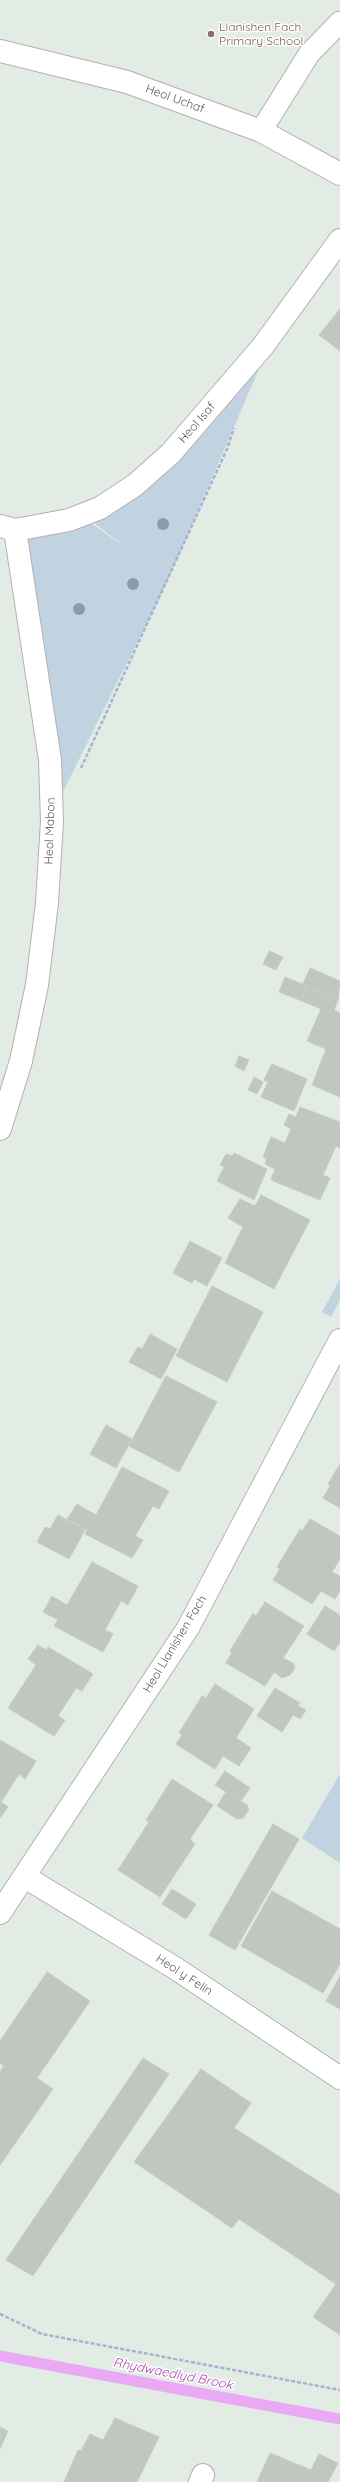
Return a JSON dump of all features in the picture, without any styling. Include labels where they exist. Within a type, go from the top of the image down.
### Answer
[{"type":"street","name":"Heol Uchaf","points":[[0,51],[127,82],[261,131],[340,174]]},
{"type":"street","name":"Heol Isaf","points":[[7,528],[69,520],[100,508],[135,485],[171,453],[263,346],[340,240]]},
{"type":"street","name":"Heol Mabon","points":[[0,1129],[21,1061],[37,984],[46,903],[52,821],[50,760],[7,528]]},
{"type":"street","name":"Heol Llanishen Fach","points":[[0,1913],[188,1628],[340,1340]]},
{"type":"street","name":"Heol y Felin","points":[[25,1877],[175,1968],[340,2078]]},
{"type":"lane","points":[[261,131],[309,54],[340,22]]},
{"type":"path","points":[[79,773],[227,449],[235,427]]},
{"type":"path","points":[[0,2314],[42,2334],[340,2390]]},
{"type":"shaded area","points":[[268,348],[168,580],[50,818],[17,531],[81,516],[129,550],[88,518]]},
{"type":"shaded area","points":[[340,1279],[340,1300],[331,1317],[322,1312]]},
{"type":"shaded area","points":[[340,1774],[340,1863],[302,1838]]},
{"type":"building","points":[[340,309],[340,351],[319,335]]},
{"type":"building","points":[[269,951],[283,957],[276,970],[263,964]]},
{"type":"building","points":[[310,968],[340,981],[338,1000],[303,984]]},
{"type":"building","points":[[285,977],[307,986],[302,1001],[279,992]]},
{"type":"building","points":[[308,987],[338,1000],[334,1010],[340,1013],[340,1097],[312,1085],[326,1049],[307,1041],[321,1009],[302,1001]]},
{"type":"building","points":[[239,1056],[249,1060],[244,1071],[235,1066]]},
{"type":"building","points":[[272,1064],[307,1079],[294,1111],[261,1097],[268,1082],[264,1080]]},
{"type":"building","points":[[254,1077],[263,1082],[257,1094],[248,1090]]},
{"type":"building","points":[[300,1107],[340,1122],[340,1148],[336,1146],[323,1175],[330,1178],[320,1200],[271,1180],[275,1169],[265,1164],[267,1159],[263,1157],[271,1137],[285,1143],[291,1129],[284,1125],[289,1114],[296,1117]]},
{"type":"building","points":[[234,1153],[267,1169],[254,1200],[217,1181],[224,1167],[220,1165],[226,1154],[232,1156]]},
{"type":"building","points":[[261,1195],[310,1220],[274,1289],[225,1263],[243,1227],[228,1218],[240,1199],[255,1206]]},
{"type":"building","points":[[190,1241],[222,1258],[207,1286],[194,1279],[192,1283],[173,1273]]},
{"type":"building","points":[[212,1286],[263,1312],[227,1382],[176,1356]]},
{"type":"building","points":[[150,1334],[177,1349],[161,1379],[129,1362],[138,1347],[142,1349]]},
{"type":"building","points":[[166,1376],[217,1402],[179,1472],[129,1446]]},
{"type":"building","points":[[106,1425],[132,1439],[116,1468],[90,1454]]},
{"type":"building","points":[[340,1464],[340,1508],[323,1498],[330,1486],[328,1484]]},
{"type":"building","points":[[122,1467],[169,1491],[159,1509],[153,1506],[135,1536],[143,1540],[132,1558],[85,1534],[87,1530],[67,1519],[77,1504],[96,1515]]},
{"type":"building","points":[[58,1515],[85,1530],[69,1559],[37,1542],[45,1527],[50,1529]]},
{"type":"building","points":[[310,1519],[340,1536],[340,1559],[332,1572],[340,1576],[340,1591],[335,1599],[321,1591],[312,1604],[273,1580],[280,1569],[277,1567],[300,1529],[302,1531]]},
{"type":"building","points":[[92,1562],[138,1586],[128,1605],[121,1601],[105,1630],[113,1634],[103,1652],[54,1626],[58,1620],[43,1612],[52,1596],[67,1605]]},
{"type":"building","points":[[265,1602],[304,1626],[283,1658],[293,1663],[295,1668],[290,1675],[282,1678],[274,1672],[265,1686],[226,1663],[232,1652],[230,1651],[253,1613],[256,1616]]},
{"type":"building","points":[[325,1606],[340,1615],[340,1642],[334,1651],[307,1634]]},
{"type":"building","points":[[38,1645],[46,1650],[48,1647],[93,1674],[82,1691],[76,1688],[58,1716],[65,1720],[54,1736],[8,1708],[36,1665],[28,1659]]},
{"type":"building","points":[[215,1684],[254,1709],[236,1738],[251,1748],[239,1766],[223,1756],[215,1769],[176,1744],[182,1735],[179,1733],[202,1696],[206,1698]]},
{"type":"building","points":[[275,1688],[300,1703],[298,1706],[306,1710],[300,1719],[293,1715],[282,1732],[257,1716]]},
{"type":"building","points":[[0,1740],[36,1761],[25,1779],[19,1774],[1,1802],[8,1807],[0,1818]]},
{"type":"building","points":[[225,1771],[250,1788],[241,1801],[215,1785]]},
{"type":"building","points":[[172,1779],[213,1805],[190,1839],[195,1844],[160,1897],[118,1870],[149,1822],[146,1820]]},
{"type":"building","points":[[226,1792],[247,1805],[249,1810],[243,1818],[237,1819],[217,1806]]},
{"type":"building","points":[[273,1824],[299,1839],[235,1950],[209,1935]]},
{"type":"building","points":[[172,1889],[196,1904],[186,1919],[162,1904]]},
{"type":"building","points":[[272,1891],[340,1929],[340,1964],[323,1993],[241,1946]]},
{"type":"building","points":[[47,1972],[90,2001],[37,2078],[53,2089],[0,2165],[0,2072],[4,2066],[0,2063],[0,2041]]},
{"type":"building","points":[[340,1976],[340,2009],[326,2001]]},
{"type":"building","points":[[143,2058],[169,2074],[33,2276],[6,2260]]},
{"type":"building","points":[[201,2069],[251,2103],[234,2128],[340,2195],[340,2335],[313,2317],[336,2284],[239,2219],[232,2228],[134,2162]]},
{"type":"building","points":[[115,2418],[159,2437],[137,2482],[64,2482],[78,2450],[81,2451],[90,2434],[103,2440]]},
{"type":"building","points":[[0,2427],[8,2431],[0,2449]]},
{"type":"building","points":[[270,2453],[311,2470],[319,2454],[338,2463],[328,2482],[257,2482]]},
{"type":"waterway","name":"Rhydwaedlyd Brook","points":[[0,2356],[340,2419]]},
{"type":"place","name":"Llanishen Fach Primary School","points":[[211,34]]}]
